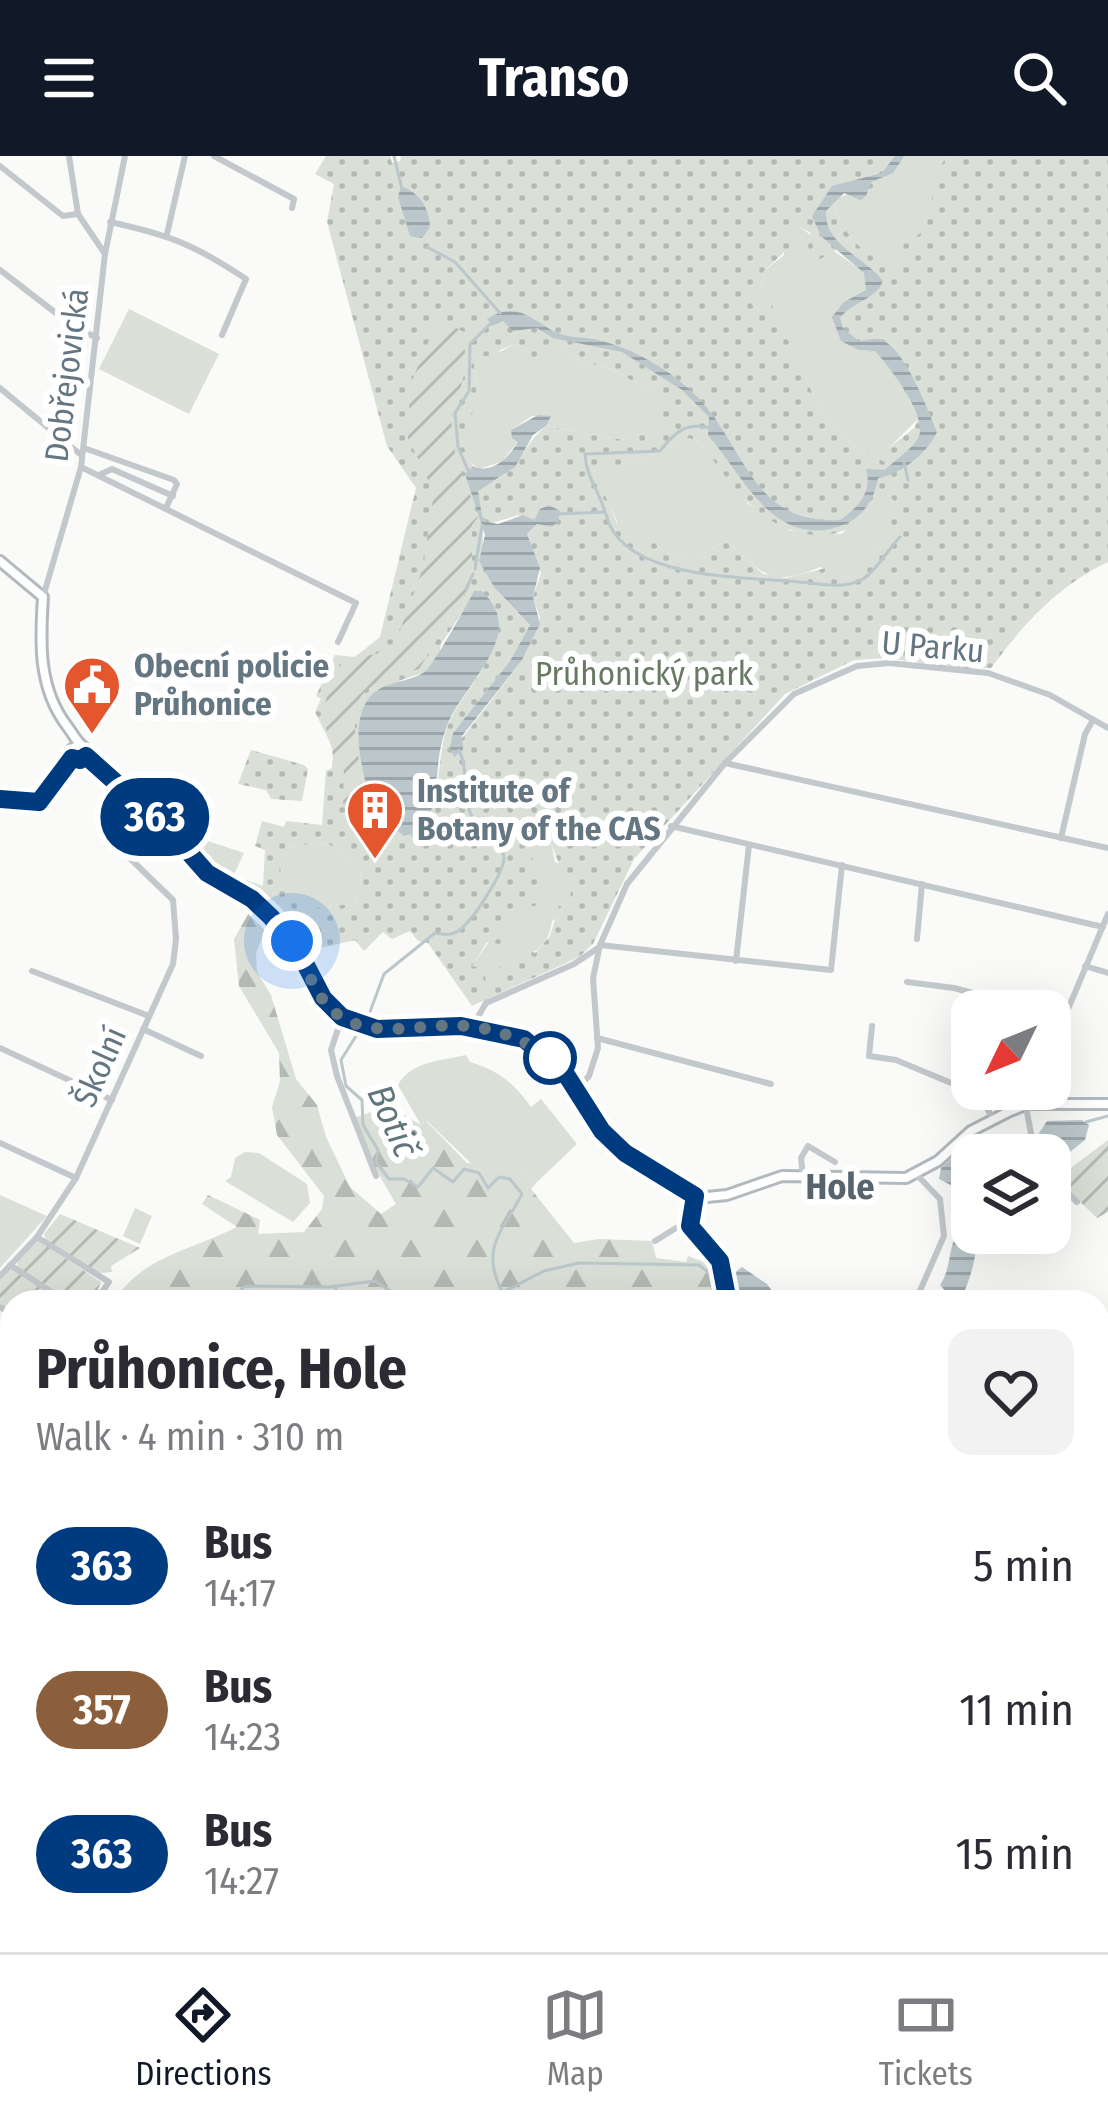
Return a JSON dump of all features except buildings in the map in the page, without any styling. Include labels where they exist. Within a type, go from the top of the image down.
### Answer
[{"type":"street","points":[[69,156],[78,214],[105,254]]},
{"type":"street","name":"Dobřejovická","points":[[43,597],[81,467],[105,254],[125,156]]},
{"type":"street","points":[[167,234],[185,156]]},
{"type":"street","points":[[214,156],[294,199],[292,208]]},
{"type":"street","points":[[0,166],[63,216],[78,214]]},
{"type":"street","points":[[110,223],[167,234],[195,245],[246,279],[222,335]]},
{"type":"street","points":[[0,270],[70,324],[97,338]]},
{"type":"street","points":[[0,388],[83,452],[173,480],[176,484],[166,508]]},
{"type":"street","points":[[81,467],[356,603],[338,642]]},
{"type":"street","points":[[98,476],[112,469],[172,496]]},
{"type":"street","points":[[0,561],[43,597],[40,634],[46,685],[58,715],[85,748],[86,756],[151,813],[207,873],[252,899],[271,917],[298,950],[323,998],[342,1017],[371,1028],[472,1027],[524,1039],[550,1059],[602,1131],[625,1153],[695,1196],[728,1195],[765,1179],[917,1175],[971,1131],[1014,1110]]},
{"type":"street","name":"U Parku","points":[[597,1038],[593,978],[600,945],[627,884],[725,763],[794,694],[856,666],[890,663],[988,673],[1050,695],[1108,728]]},
{"type":"street","points":[[1061,838],[1085,734],[1094,719]]},
{"type":"street","points":[[0,799],[39,802],[78,745]]},
{"type":"street","points":[[72,758],[86,756]]},
{"type":"street","points":[[725,763],[1108,848]]},
{"type":"street","points":[[671,826],[1102,927]]},
{"type":"street","name":"Školní","points":[[0,1276],[37,1237],[76,1178],[172,964],[173,899],[113,842]]},
{"type":"street","points":[[736,961],[749,845]]},
{"type":"street","points":[[472,1027],[486,1003],[582,961],[600,945],[831,970],[842,865]]},
{"type":"street","points":[[917,939],[922,884]]},
{"type":"street","points":[[1071,1000],[1108,914]]},
{"type":"street","points":[[1085,966],[1108,973]]},
{"type":"street","points":[[32,971],[149,1016]]},
{"type":"street","points":[[908,982],[961,990]]},
{"type":"street","points":[[342,1017],[332,1050],[337,1076],[376,1176]]},
{"type":"street","points":[[872,1026],[868,1056],[896,1060],[980,1095],[993,1119]]},
{"type":"street","points":[[143,1029],[201,1056]]},
{"type":"street","points":[[576,1090],[589,1076],[597,1038],[772,1084]]},
{"type":"street","points":[[0,1048],[112,1100]]},
{"type":"street","points":[[1071,1104],[1108,1104]]},
{"type":"street","points":[[0,1143],[76,1178]]},
{"type":"street","points":[[803,1176],[801,1158],[808,1146],[835,1162]]},
{"type":"street","points":[[917,1175],[940,1199],[944,1236],[920,1290]]},
{"type":"street","points":[[695,1196],[689,1220],[720,1261],[726,1290]]},
{"type":"street","points":[[1071,1196],[1077,1202]]},
{"type":"street","points":[[655,1240],[689,1220]]},
{"type":"street","points":[[37,1237],[110,1282],[104,1290]]},
{"type":"street","points":[[10,1265],[49,1290]]},
{"type":"green space","name":"Průhonický park","points":[[326,156],[390,156],[392,163],[401,156],[893,156],[884,183],[868,190],[861,200],[845,193],[834,202],[842,224],[858,245],[878,259],[901,262],[903,245],[925,230],[939,169],[947,156],[1108,156],[1108,562],[1043,607],[991,668],[888,658],[854,660],[785,694],[634,859],[593,944],[579,957],[472,1006],[428,943],[418,941],[410,931],[392,939],[383,932],[364,951],[355,940],[304,952],[254,895],[229,885],[234,876],[263,886],[265,850],[255,846],[262,821],[284,827],[286,821],[322,825],[326,771],[332,768],[334,750],[315,712],[321,699],[316,696],[335,655],[355,657],[380,637],[416,488],[387,446],[327,222],[334,184],[315,174]],"holes":[[[792,223],[811,233],[808,247],[820,259],[836,250],[864,272],[866,290],[844,302],[832,317],[841,341],[875,352],[899,380],[918,419],[889,448],[884,462],[859,451],[819,408],[770,301],[755,308],[749,301],[761,289],[763,272],[796,241],[786,226]],[[514,344],[537,360],[563,347],[571,358],[611,369],[657,394],[663,426],[624,440],[546,426],[511,468],[482,485],[468,472],[473,466],[462,443],[476,398],[473,356],[487,356]],[[688,438],[699,441],[753,507],[770,520],[807,534],[826,535],[859,522],[885,489],[894,502],[888,506],[894,537],[874,549],[864,570],[847,577],[837,565],[786,578],[763,574],[726,541],[690,561],[662,550],[647,535],[634,545],[627,539],[593,474],[598,465],[618,465]],[[537,514],[545,525],[537,524],[527,534],[541,573],[533,597],[540,618],[537,630],[522,660],[460,741],[453,733],[510,661],[530,625],[494,587],[483,551],[483,526],[518,515],[534,520]],[[474,595],[484,667],[448,725],[426,821],[405,836],[374,800],[359,726],[401,680],[426,672],[439,657],[441,644]],[[532,838],[542,847],[551,843],[561,869],[569,874],[577,871],[570,906],[559,906],[550,936],[535,953],[524,949],[514,962],[504,961],[491,981],[486,981],[483,968],[472,966],[487,942],[500,944],[516,905],[535,906],[542,897],[529,846]],[[329,844],[361,867],[354,907],[318,908],[297,901],[284,883],[280,860],[289,848]]]},
{"type":"green space","points":[[893,156],[947,156],[928,224],[901,263],[878,259],[857,245],[834,201],[884,183]]},
{"type":"green space","points":[[792,222],[864,272],[867,290],[844,302],[859,350],[875,351],[899,380],[918,419],[889,448],[884,462],[859,451],[819,408],[770,302],[755,308],[748,301],[761,289],[763,272],[784,255],[785,226]]},
{"type":"green space","points":[[129,309],[219,354],[189,414],[99,369]]},
{"type":"green space","points":[[438,319],[472,336],[465,347],[465,372],[451,420],[455,453],[478,517],[472,525],[472,578],[419,669],[371,687],[357,704],[355,733],[368,821],[350,826],[343,802],[344,771],[332,766],[326,702],[343,661],[376,654],[396,641],[423,568],[434,492],[408,438],[410,385]]},
{"type":"green space","points":[[514,344],[537,359],[563,347],[571,358],[611,369],[657,394],[664,426],[624,440],[546,426],[550,417],[532,416],[511,430],[518,442],[501,462],[479,469],[468,459],[461,440],[476,396],[472,355],[502,351]]},
{"type":"green space","points":[[688,438],[699,441],[748,504],[791,531],[842,534],[885,488],[894,503],[888,506],[895,537],[874,549],[865,570],[847,578],[820,567],[777,577],[759,569],[726,541],[690,561],[662,550],[647,536],[634,545],[619,535],[617,521],[593,474],[598,465],[618,465]]},
{"type":"green space","points":[[251,750],[308,769],[302,801],[271,799],[266,790],[238,784]]},
{"type":"green space","points":[[177,831],[244,853],[229,885],[207,868]]},
{"type":"green space","points":[[532,837],[551,842],[555,862],[578,870],[571,885],[570,907],[552,921],[535,951],[487,981],[471,967],[535,877],[529,846]]},
{"type":"green space","points":[[329,844],[361,867],[354,907],[313,907],[297,901],[287,890],[280,860],[289,848]]},
{"type":"green space","points":[[250,911],[265,931],[256,953],[257,972],[271,995],[296,1079],[317,1105],[350,1187],[381,1214],[396,1204],[354,1118],[389,1106],[421,1125],[426,1121],[467,1163],[522,1169],[538,1181],[531,1189],[574,1243],[652,1241],[656,1258],[686,1262],[688,1256],[715,1266],[719,1290],[123,1290],[168,1256],[237,1227],[202,1204],[208,1195],[260,1220],[258,1234],[304,1232],[322,1209],[324,1196],[277,1135],[272,1107],[280,1081],[279,1053],[239,986],[234,939]]},
{"type":"green space","points":[[466,1055],[470,1062],[505,1078],[531,1107],[541,1099],[577,1144],[538,1181],[522,1169],[474,1166],[427,1121],[421,1125],[398,1085],[419,1067]]},
{"type":"green space","points":[[1108,1140],[1108,1212],[1097,1218],[1071,1193],[1071,1168]]},
{"type":"green space","points":[[245,1152],[259,1153],[307,1184],[310,1203],[293,1222],[225,1181],[231,1177],[235,1158]]},
{"type":"green space","points":[[0,1195],[47,1216],[0,1268]]},
{"type":"green space","points":[[135,1208],[152,1216],[140,1244],[123,1236]]},
{"type":"green space","points":[[60,1214],[140,1248],[111,1266],[112,1272],[99,1273],[46,1241],[44,1234]]},
{"type":"green space","points":[[38,1240],[101,1282],[98,1290],[52,1290],[18,1268],[17,1261]]},
{"type":"green space","points":[[11,1267],[46,1290],[0,1290],[0,1279]]},
{"type":"shaded area","points":[[895,156],[904,156],[893,173],[871,182],[861,200],[844,193],[826,211],[831,233],[883,281],[840,318],[843,328],[859,341],[879,339],[897,353],[937,432],[913,461],[878,478],[866,508],[838,527],[795,527],[777,517],[761,504],[708,435],[709,417],[682,390],[622,352],[553,338],[537,328],[513,331],[503,321],[492,326],[487,319],[506,311],[522,313],[558,333],[610,343],[646,359],[688,388],[707,408],[766,494],[785,509],[809,518],[840,520],[862,498],[866,469],[885,470],[913,445],[920,427],[905,391],[875,351],[841,341],[832,317],[844,302],[866,290],[864,273],[821,236],[812,216],[832,186],[882,173]]},
{"type":"shaded area","points":[[401,186],[425,208],[430,227],[422,238],[410,236],[398,197]]},
{"type":"shaded area","points":[[538,415],[551,416],[533,435],[515,467],[478,491],[482,516],[488,522],[498,524],[523,515],[534,520],[549,505],[560,511],[552,527],[537,524],[527,534],[540,568],[533,597],[540,624],[522,660],[462,736],[463,750],[454,757],[450,748],[453,733],[510,661],[530,625],[494,587],[479,561],[485,535],[465,474],[473,466],[493,467],[504,459],[518,442],[511,430]]},
{"type":"shaded area","points":[[474,591],[481,591],[494,606],[497,639],[447,726],[428,819],[404,836],[371,803],[359,741],[363,710],[381,688],[426,671]]},
{"type":"shaded area","points":[[1082,1120],[1089,1125],[1085,1140],[1071,1151],[1071,1134],[1038,1134],[1047,1121]]},
{"type":"shaded area","points":[[951,1159],[951,1185],[939,1179],[941,1168]]},
{"type":"shaded area","points":[[951,1253],[975,1254],[965,1290],[944,1290],[940,1285]]},
{"type":"shaded area","points":[[742,1267],[771,1290],[731,1290],[729,1277]]},
{"type":"waterway","points":[[394,156],[402,189]]},
{"type":"waterway","points":[[427,247],[455,262],[500,313]]},
{"type":"waterway","name":"Botič","points":[[470,475],[458,447],[455,413],[469,391],[470,344],[492,322]]},
{"type":"waterway","name":"Botič","points":[[558,514],[605,512],[585,454],[660,451],[681,430],[711,428]]},
{"type":"waterway","name":"Botič","points":[[904,462],[908,480]]},
{"type":"waterway","name":"Botič","points":[[606,514],[616,535],[633,551],[656,562],[712,575],[826,585],[863,579],[900,537]]},
{"type":"waterway","name":"Botič","points":[[475,569],[482,525]]},
{"type":"waterway","name":"Botič","points":[[466,589],[473,574]]},
{"type":"waterway","name":"Botič","points":[[367,1020],[384,974],[435,933],[461,929],[503,865],[500,847],[470,814],[459,750]]},
{"type":"waterway","name":"Botič","points":[[435,795],[450,803],[465,803]]},
{"type":"waterway","points":[[438,839],[453,833]]},
{"type":"waterway","name":"Botič","points":[[361,1028],[341,1060],[346,1086],[362,1100],[363,1125],[378,1150],[376,1162],[389,1179],[404,1179],[418,1187],[433,1168],[453,1182],[464,1169],[479,1173],[488,1188],[499,1177],[510,1179],[522,1194],[493,1252],[502,1290]]},
{"type":"waterway","points":[[1086,1122],[1108,1116]]},
{"type":"waterway","points":[[507,1290],[544,1271],[579,1263],[699,1265],[722,1283]]},
{"type":"waterway","name":"Botič","points":[[241,1290],[245,1286],[329,1287],[375,1281],[389,1290]]},
{"type":"bus line","name":"363","points":[[0,799],[42,801],[62,768],[72,758],[86,756],[170,831],[207,873],[252,899],[271,917],[298,950],[317,990],[342,1017],[377,1029],[472,1027],[515,1035],[530,1043],[567,1076],[602,1131],[625,1153],[695,1196],[690,1226],[720,1261],[725,1290]]},
{"type":"place","name":"Obecní policie Průhonice","points":[[92,736]]},
{"type":"place","name":"Institute of Botany of the CAS","points":[[375,861]]},
{"type":"district","name":"Hole","points":[[840,1187]]},
{"type":"route","points":[[292,941],[323,998],[353,1022],[377,1029],[439,1025],[501,1032],[524,1039],[550,1058]]}]
